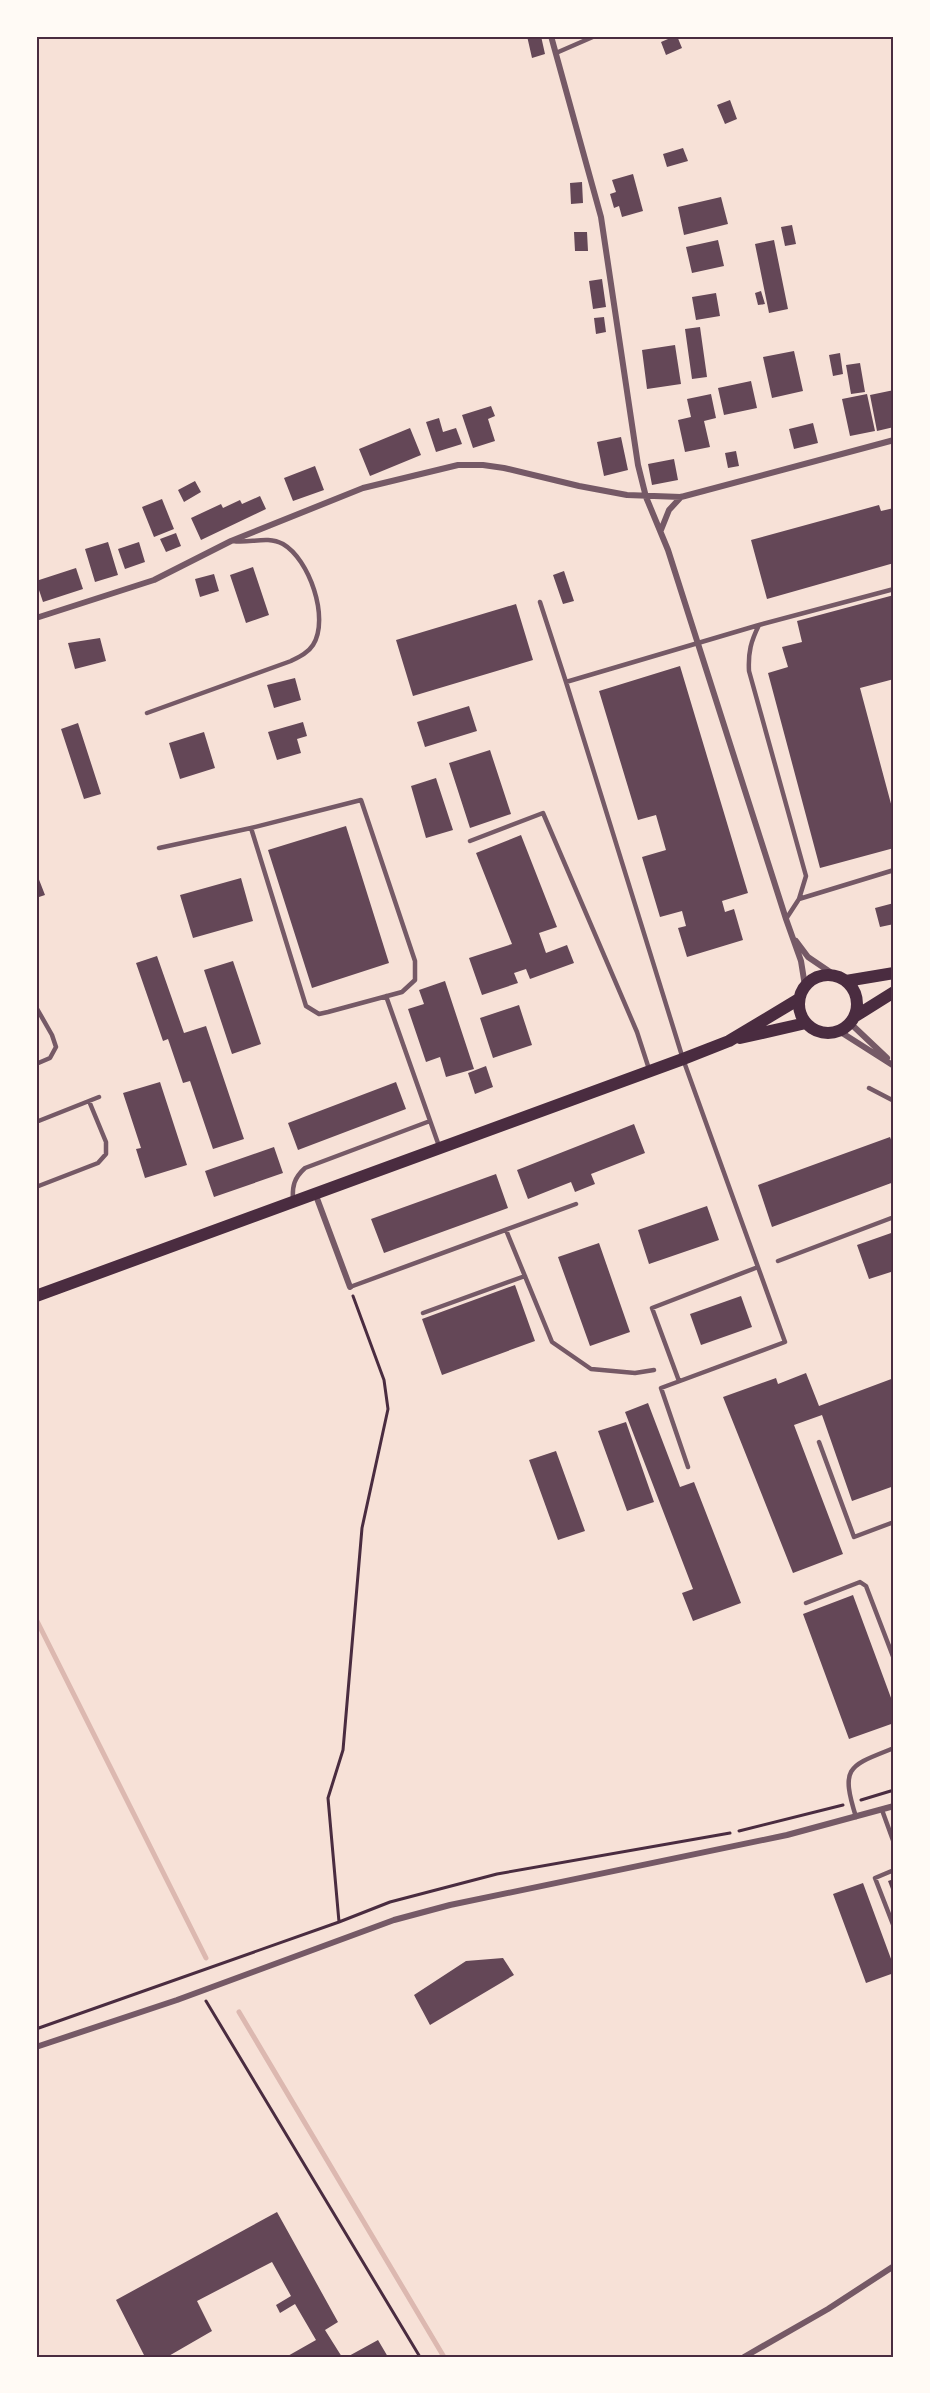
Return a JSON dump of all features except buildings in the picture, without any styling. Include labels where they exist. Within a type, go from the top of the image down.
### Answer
[{"type":"main road","points":[[894,973],[841,978],[817,976],[805,986],[799,999],[800,1013],[806,1023],[822,1032],[838,1031],[894,992]]},
{"type":"main road","points":[[841,978],[856,997],[857,1007],[852,1020]]},
{"type":"main road","points":[[729,1041],[799,999]]},
{"type":"main road","points":[[36,1296],[650,1072],[729,1041],[806,1023]]},
{"type":"street","points":[[551,36],[601,217],[638,465],[646,497],[661,530],[801,961],[805,986]]},
{"type":"street","points":[[36,618],[154,580],[231,541],[363,488],[458,465],[504,468],[579,486],[646,497],[661,495],[681,497],[894,440]]},
{"type":"street","points":[[661,530],[669,510],[681,497]]},
{"type":"street","points":[[792,934],[808,957],[841,978]]},
{"type":"street","points":[[852,1020],[894,1065]]},
{"type":"street","points":[[838,1031],[894,1065]]},
{"type":"street","points":[[315,1193],[350,1287]]},
{"type":"street","points":[[36,2047],[200,1991],[394,1920],[450,1905],[787,1835],[894,1806]]},
{"type":"street","points":[[744,2357],[828,2309],[894,2266]]},
{"type":"lane","points":[[556,53],[595,36]]},
{"type":"lane","points":[[147,713],[291,661],[306,653],[314,645],[319,622],[315,591],[292,551],[272,540],[244,543],[231,541]]},
{"type":"lane","points":[[566,682],[759,625],[894,589]]},
{"type":"lane","points":[[540,602],[683,1059],[785,1342],[661,1388],[688,1467]]},
{"type":"lane","points":[[759,625],[751,641],[748,655],[749,671],[806,876],[799,899],[786,919]]},
{"type":"lane","points":[[159,848],[251,828],[361,800],[415,961],[415,980],[402,992],[319,1014],[306,1006],[251,828]]},
{"type":"lane","points":[[470,842],[543,813],[637,1032],[650,1072]]},
{"type":"lane","points":[[799,899],[894,870]]},
{"type":"lane","points":[[386,996],[439,1148]]},
{"type":"lane","points":[[36,1007],[56,1047],[50,1058],[36,1064]]},
{"type":"lane","points":[[869,1088],[894,1101]]},
{"type":"lane","points":[[36,1122],[99,1097]]},
{"type":"lane","points":[[36,1187],[98,1163],[106,1154],[106,1142],[89,1101]]},
{"type":"lane","points":[[293,1201],[292,1186],[298,1174],[305,1168],[430,1121]]},
{"type":"lane","points":[[350,1287],[576,1204]]},
{"type":"lane","points":[[778,1261],[894,1217]]},
{"type":"lane","points":[[506,1230],[552,1341],[571,1357],[591,1369],[635,1373],[654,1370]]},
{"type":"lane","points":[[679,1381],[652,1308],[758,1267]]},
{"type":"lane","points":[[423,1313],[525,1276]]},
{"type":"lane","points":[[819,1442],[854,1537],[894,1522]]},
{"type":"lane","points":[[806,1603],[860,1582],[866,1586],[894,1659]]},
{"type":"lane","points":[[856,1817],[848,1786],[851,1772],[858,1762],[894,1748]]},
{"type":"lane","points":[[882,1810],[894,1843]]},
{"type":"lane","points":[[894,1870],[875,1878],[894,1926]]},
{"type":"path","points":[[341,1939],[328,1798],[343,1750],[362,1528],[388,1408],[384,1380],[350,1287]]},
{"type":"path","points":[[200,1991],[420,2357]]},
{"type":"waterway","points":[[36,1619],[206,1958]]},
{"type":"waterway","points":[[239,2012],[444,2357]]}]
